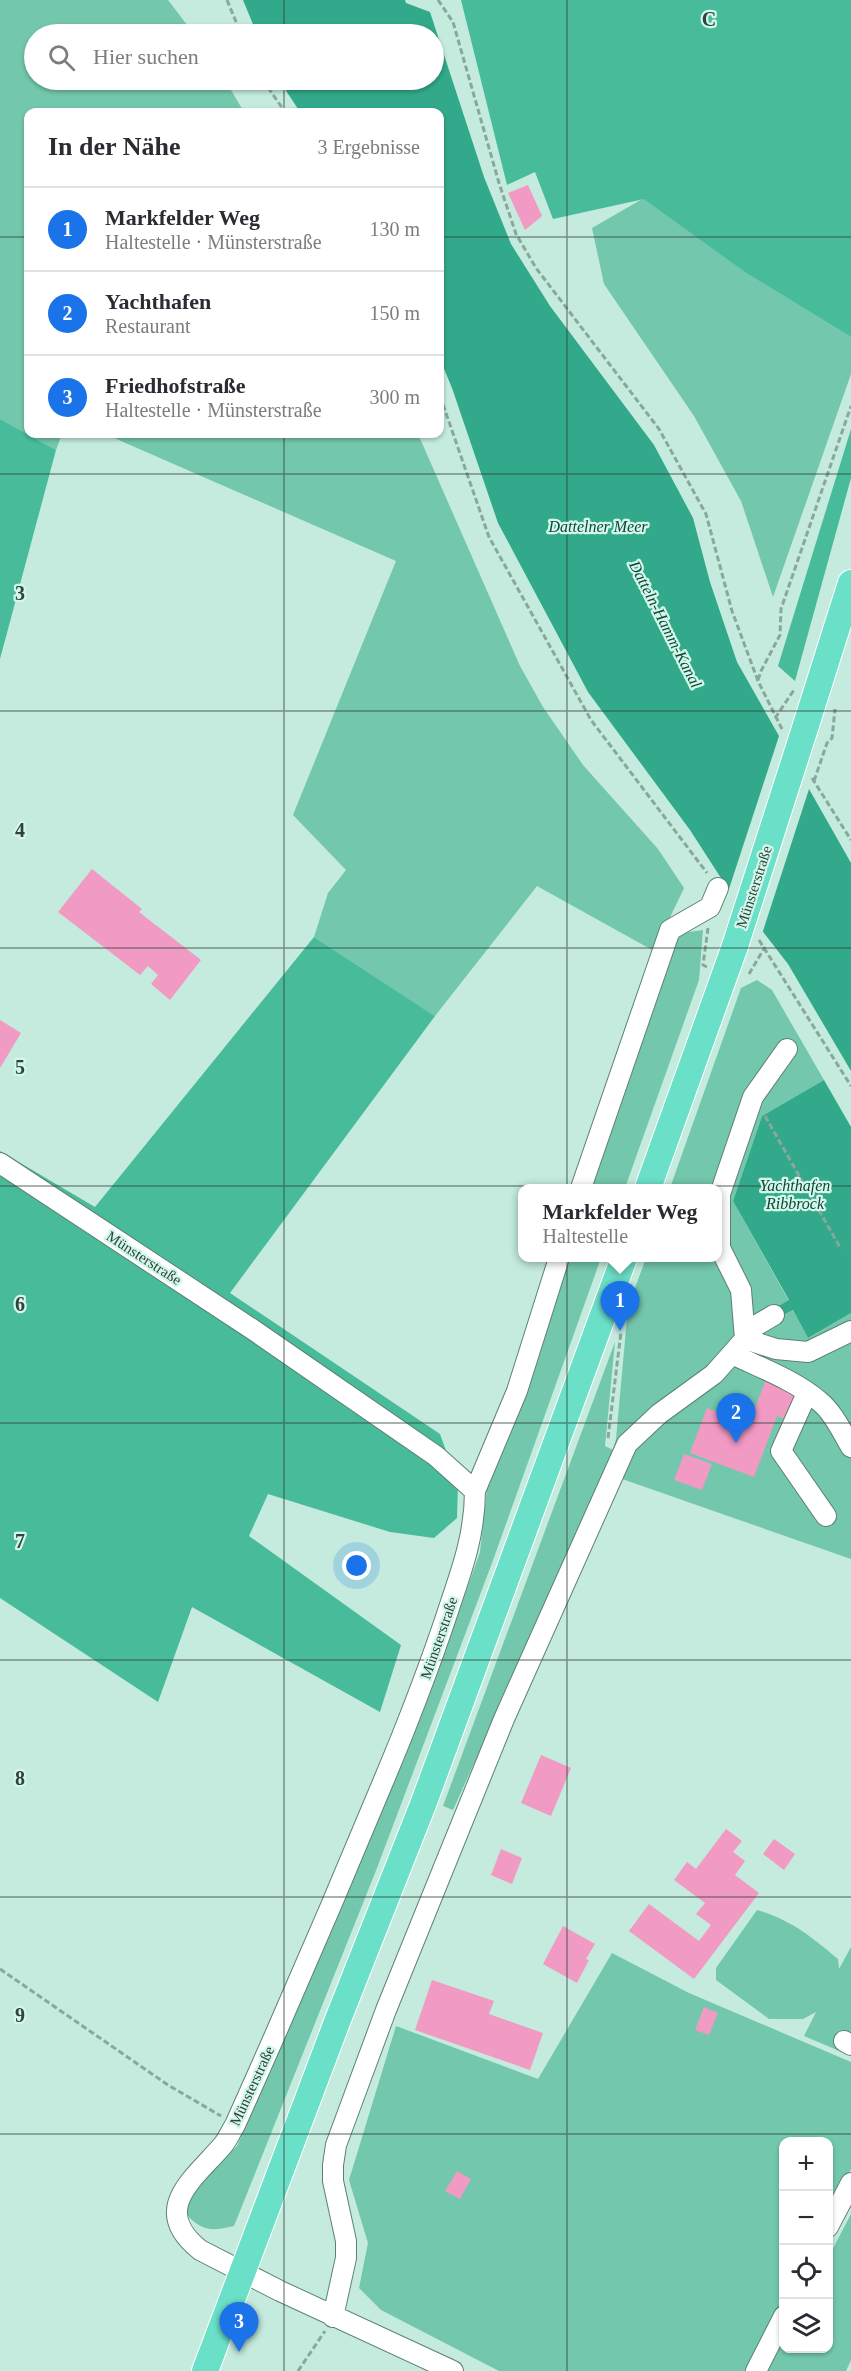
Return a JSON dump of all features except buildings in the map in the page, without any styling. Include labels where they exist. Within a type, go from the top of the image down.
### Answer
[{"type":"main road","name":"Münsterstraße","points":[[649,1184],[735,946],[851,583]]},
{"type":"main road","points":[[205,2371],[333,2033],[424,1802],[622,1262]]},
{"type":"street","points":[[582,1184],[670,930],[710,907],[718,888]]},
{"type":"street","points":[[722,1188],[753,1096],[787,1049]]},
{"type":"street","name":"Münsterstraße","points":[[0,1163],[255,1331],[436,1456],[475,1491],[475,1516],[469,1547],[429,1669],[298,1985],[235,2125],[224,2143],[188,2182],[178,2201],[177,2220],[189,2241],[200,2250],[243,2272]]},
{"type":"street","points":[[722,1252],[741,1290],[745,1336]]},
{"type":"street","points":[[475,1491],[517,1391],[557,1262]]},
{"type":"street","points":[[333,2317],[346,2258],[346,2241],[333,2181],[336,2145],[386,2010],[504,1719],[627,1444],[659,1414],[714,1374],[745,1336],[774,1315]]},
{"type":"street","points":[[745,1336],[776,1349],[808,1352],[851,1331]]},
{"type":"street","points":[[732,1354],[820,1401],[851,1447]]},
{"type":"street","points":[[807,1394],[781,1450],[826,1516]]},
{"type":"street","points":[[833,2218],[851,2183]]},
{"type":"street","points":[[243,2272],[333,2317],[453,2371]]},
{"type":"street","points":[[756,2371],[779,2324]]},
{"type":"path","points":[[227,0],[237,24]]},
{"type":"path","points":[[438,0],[453,21],[499,183],[516,234],[536,268],[659,429],[706,514],[732,611],[758,681],[775,718],[795,689]]},
{"type":"path","points":[[270,90],[282,108]]},
{"type":"path","points":[[758,681],[761,670],[780,635],[781,609],[851,406]]},
{"type":"path","points":[[444,408],[489,537],[591,720],[718,888]]},
{"type":"path","points":[[835,707],[832,738],[827,743],[814,781],[851,840]]},
{"type":"path","points":[[703,965],[708,933]]},
{"type":"path","points":[[745,984],[765,947]]},
{"type":"path","points":[[772,957],[851,1086]]},
{"type":"path","points":[[764,1115],[842,1249]]},
{"type":"path","points":[[603,1317],[622,1323],[608,1444],[624,1451]]},
{"type":"path","points":[[0,1969],[168,2085],[235,2125]]},
{"type":"path","points":[[298,2371],[315,2349],[333,2317]]},
{"type":"shaded area","points":[[0,0],[168,0],[186,24],[24,24],[24,90],[231,90],[242,108],[24,108],[24,432],[0,419]]},
{"type":"shaded area","points":[[461,0],[851,0],[851,337],[746,273],[644,199],[553,219],[535,172],[507,185]]},
{"type":"shaded area","points":[[644,198],[746,273],[851,337],[851,374],[773,597],[741,501],[694,416],[604,284],[592,228]]},
{"type":"shaded area","points":[[0,419],[24,432],[24,438],[34,438],[56,450],[0,659]]},
{"type":"shaded area","points":[[851,429],[851,478],[795,681],[778,666]]},
{"type":"shaded area","points":[[34,438],[60,438],[56,450]]},
{"type":"shaded area","points":[[114,438],[420,438],[520,666],[543,707],[583,765],[658,849],[684,888],[654,951],[537,886],[435,1016],[314,937],[328,893],[346,870],[293,815],[396,561]]},
{"type":"shaded area","points":[[703,930],[699,980],[626,1184],[592,1184],[670,951],[682,933]]},
{"type":"shaded area","points":[[314,937],[435,1016],[230,1293],[440,1434],[458,1484],[457,1518],[434,1538],[390,1532],[268,1494],[249,1536],[401,1645],[380,1712],[192,1607],[158,1702],[0,1598],[0,1151],[95,1207]]},
{"type":"shaded area","points":[[757,980],[772,990],[824,1080],[762,1116],[733,1201],[789,1301],[777,1319],[793,1310],[808,1338],[851,1313],[851,1559],[605,1473],[453,1810],[443,1806],[615,1342],[605,1446],[613,1450],[616,1439],[628,1307],[645,1262],[722,1262],[722,1184],[671,1184],[741,988]]},
{"type":"shaded area","points":[[567,1262],[600,1262],[492,1563],[377,1868],[234,2226],[208,2229],[197,2224],[186,2214],[189,2195],[202,2179],[237,2146],[372,1835],[438,1671],[480,1552],[487,1488],[537,1363]]},
{"type":"shaded area","points":[[757,1910],[781,1919],[810,1936],[838,1959],[839,1969],[851,1947],[851,2056],[804,2036],[816,2012],[803,2019],[769,2019],[716,1980],[716,1968]]},
{"type":"shaded area","points":[[612,1953],[689,1993],[851,2062],[851,2169],[833,2205],[833,2137],[779,2137],[779,2309],[748,2371],[499,2371],[381,2310],[359,2288],[368,2243],[349,2180],[396,2026],[538,2079]]},
{"type":"shaded area","points":[[851,2214],[851,2360],[846,2371],[767,2371],[779,2348],[779,2353],[833,2353],[833,2248]]},
{"type":"water","name":"Dattelner Meer","points":[[243,0],[405,0],[406,3],[430,12],[434,24],[253,24]]},
{"type":"water","name":"Dattelner Meer","points":[[444,55],[484,177],[511,244],[550,306],[654,445],[693,518],[710,582],[737,662],[851,863],[851,1071],[788,964],[719,875],[690,830],[588,692],[498,523],[444,369],[444,108],[297,108],[286,90],[444,90]]},
{"type":"water","name":"Yachthafen Ribbrock","points":[[824,1080],[851,1127],[851,1313],[808,1338],[793,1310],[776,1319],[771,1311],[789,1300],[733,1201],[762,1116]]},
{"type":"pier","points":[[780,733],[810,786],[762,934],[728,892]]},
{"type":"place","name":"Markfelder Weg","points":[[620,1331]]},
{"type":"place","name":"Yachthafen","points":[[736,1443]]},
{"type":"place","name":"Friedhofstraße","points":[[239,2352]]},
{"type":"water label","name":"Datteln-Hamm-Kanal","points":[[666,624]]}]
